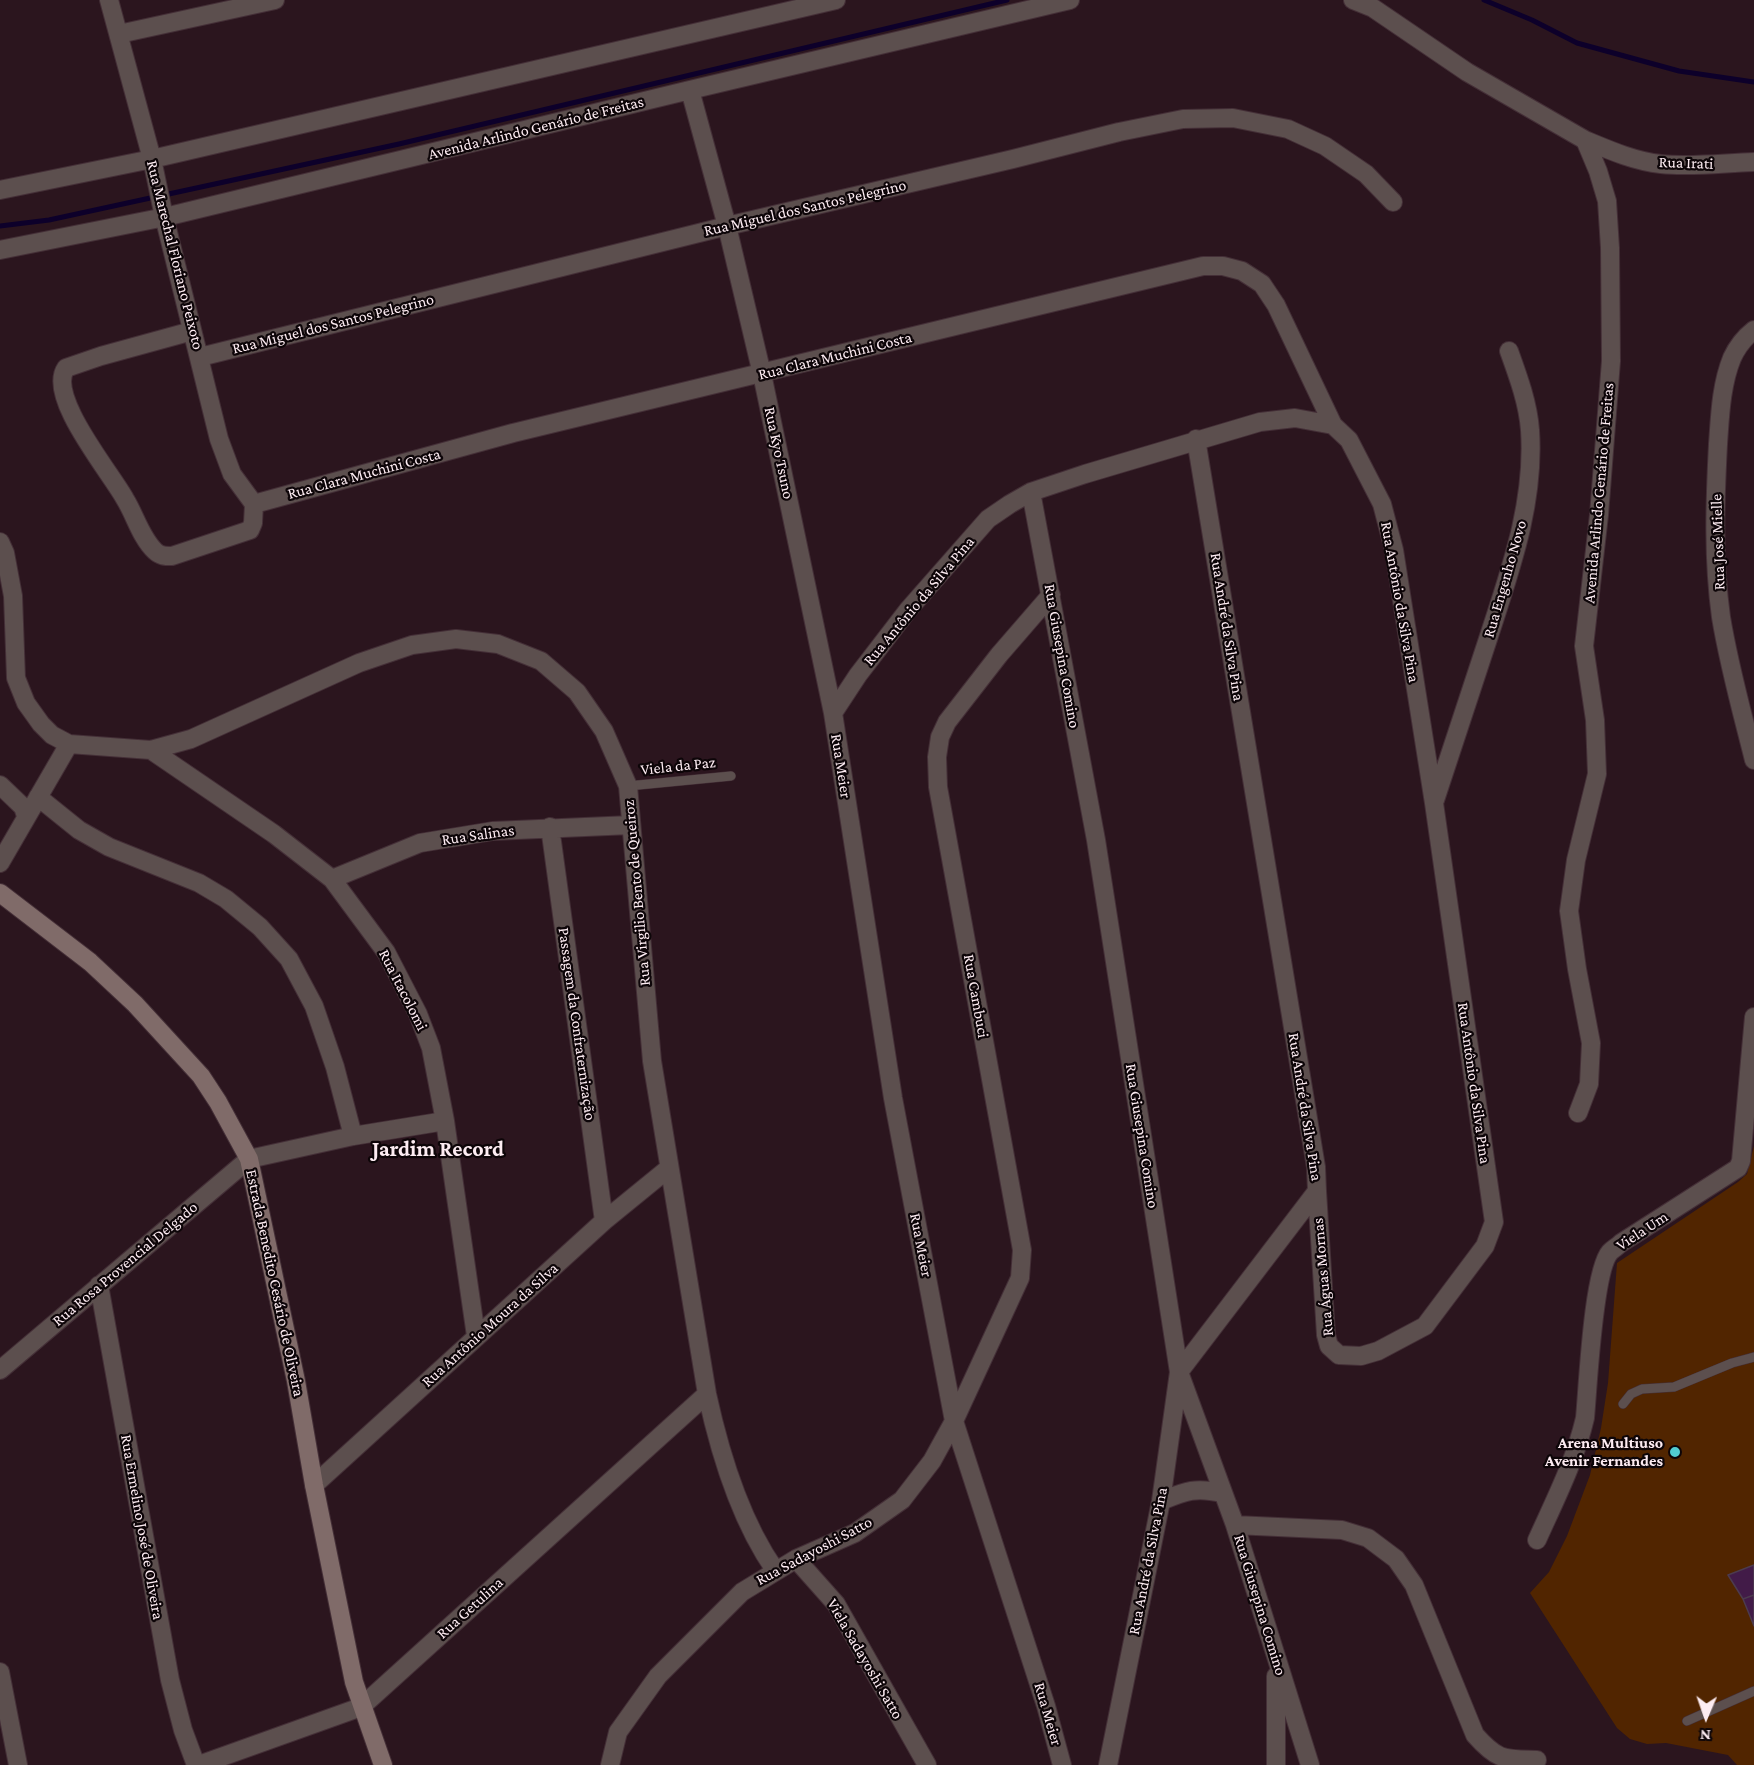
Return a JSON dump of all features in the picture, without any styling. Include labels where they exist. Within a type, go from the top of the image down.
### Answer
[{"type":"main road","name":"Estrada Benedito Cesário de Oliveira","points":[[0,893],[90,962],[135,1004],[201,1077],[218,1102],[249,1159],[296,1381],[314,1485],[354,1682],[383,1765]]},
{"type":"street","name":"Rua Marechal Floriano Peixoto","points":[[109,0],[152,159],[192,330],[225,457],[232,474],[254,504]]},
{"type":"street","points":[[119,34],[275,0]]},
{"type":"street","points":[[0,190],[152,159],[836,0]]},
{"type":"street","name":"Avenida Arlindo Genário de Freitas","points":[[0,250],[164,215],[1070,0]]},
{"type":"street","points":[[1353,0],[1372,8],[1467,72],[1585,140]]},
{"type":"street","name":"Rua Kyo Tsuno","points":[[690,90],[727,226],[762,374],[833,713]]},
{"type":"street","name":"Rua Miguel dos Santos Pelegrino","points":[[200,357],[727,226],[1119,132],[1183,119],[1233,118],[1288,129],[1325,146],[1366,174],[1393,202]]},
{"type":"street","name":"Avenida Arlindo Genário de Freitas","points":[[1578,1113],[1589,1084],[1591,1042],[1569,911],[1576,860],[1597,774],[1595,720],[1584,646],[1600,503],[1611,361],[1610,248],[1607,201],[1585,140]]},
{"type":"street","name":"Rua Irati","points":[[1585,140],[1620,154],[1659,164],[1699,165],[1754,162]]},
{"type":"street","name":"Rua Clara Muchini Costa","points":[[254,504],[513,433],[1203,267],[1222,266],[1242,271],[1262,284],[1276,305],[1333,425]]},
{"type":"street","points":[[192,330],[69,367],[64,372],[62,384],[69,408],[82,433],[126,499],[154,551],[162,556],[172,556],[250,530],[253,523],[254,504]]},
{"type":"street","name":"Rua José Mielle","points":[[1754,330],[1742,342],[1732,358],[1726,378],[1720,410],[1715,490],[1715,544],[1721,615],[1732,677],[1749,720],[1754,760]]},
{"type":"street","name":"Rua Engenho Novo","points":[[1434,803],[1516,552],[1527,500],[1531,457],[1530,427],[1522,390],[1509,351]]},
{"type":"street","name":"Rua Antônio da Silva Pina","points":[[833,713],[858,675],[902,618],[988,519],[1031,492],[1196,439],[1260,422],[1295,418],[1333,425],[1349,440],[1382,504],[1394,550],[1434,803],[1494,1222]]},
{"type":"street","name":"Rua André da Silva Pina","points":[[1107,1765],[1161,1501],[1179,1372],[1317,1191],[1316,1167],[1196,439]]},
{"type":"street","name":"Rua Giusepina Comino","points":[[1031,492],[1097,852],[1179,1372],[1235,1525],[1310,1765]]},
{"type":"street","name":"Rua Virgilio Bento de Queiroz","points":[[0,542],[5,553],[13,596],[16,678],[26,703],[41,724],[52,735],[69,744],[151,750],[191,739],[358,663],[412,645],[456,639],[498,644],[541,661],[577,692],[604,731],[628,786],[652,1061],[707,1394],[716,1436],[752,1532],[775,1570]]},
{"type":"street","name":"Rua Cambuci","points":[[954,1420],[1020,1278],[1022,1250],[938,787],[937,758],[940,737],[947,722],[999,655],[1051,596]]},
{"type":"street","name":"Rua Meier","points":[[833,713],[893,1098],[954,1420],[1043,1695],[1062,1765]]},
{"type":"street","points":[[0,863],[69,744]]},
{"type":"street","name":"Rua Itacolomi","points":[[151,750],[274,834],[333,879],[386,952],[418,1014],[431,1048],[445,1121],[476,1336]]},
{"type":"street","points":[[0,785],[23,807],[26,816]]},
{"type":"street","points":[[38,796],[79,830],[109,847],[199,884],[226,899],[260,927],[289,959],[314,1006],[335,1067],[353,1136]]},
{"type":"street","name":"Rua Salinas","points":[[333,879],[420,843],[493,831],[631,825]]},
{"type":"street","name":"Passagem da Confraternização","points":[[550,827],[604,1221]]},
{"type":"street","name":"Viela Um","points":[[1537,1540],[1576,1452],[1585,1418],[1597,1288],[1604,1265],[1610,1252],[1615,1248],[1738,1168],[1741,1161],[1754,1017]]},
{"type":"street","points":[[249,1159],[353,1136],[445,1121]]},
{"type":"street","name":"Rua Rosa Provencial Delgado","points":[[0,1370],[249,1159]]},
{"type":"street","name":"Rua Antônio Moura da Silva","points":[[314,1485],[604,1221],[669,1168]]},
{"type":"street","name":"Rua Águas Mornas","points":[[1317,1191],[1326,1335],[1329,1346],[1339,1355],[1361,1356],[1378,1351],[1425,1326],[1485,1246],[1494,1222]]},
{"type":"street","name":"Rua Ermelino José de Oliveira","points":[[99,1285],[170,1680],[183,1730],[197,1765]]},
{"type":"street","name":"Rua Getulina","points":[[197,1765],[361,1707],[707,1394]]},
{"type":"street","name":"Rua Sadayoshi Satto","points":[[610,1765],[618,1732],[658,1676],[742,1592],[796,1559],[855,1533],[902,1500],[932,1461],[954,1420]]},
{"type":"street","points":[[1161,1501],[1183,1492],[1202,1488],[1222,1493]]},
{"type":"street","points":[[1235,1525],[1342,1530],[1368,1538],[1396,1559],[1414,1585],[1475,1735],[1491,1753],[1510,1759],[1537,1760]]},
{"type":"street","name":"Viela Sadayoshi Satto","points":[[796,1559],[836,1604],[927,1765]]},
{"type":"street","points":[[1276,1660],[1276,1765]]},
{"type":"street","points":[[0,1672],[18,1765]]},
{"type":"lane","name":"Viela da Paz","points":[[628,786],[731,776]]},
{"type":"lane","points":[[1623,1404],[1631,1394],[1642,1389],[1674,1387],[1732,1363],[1754,1357]]},
{"type":"lane","points":[[1687,1721],[1754,1691]]},
{"type":"shaded area","name":"Arena Multiuso Avenir Fernandes","points":[[1754,1146],[1754,1765],[1737,1765],[1728,1755],[1666,1743],[1647,1744],[1630,1739],[1617,1728],[1530,1593],[1549,1572],[1567,1536],[1590,1475],[1608,1383],[1617,1263],[1738,1182],[1747,1174]]},
{"type":"building","points":[[1754,1565],[1754,1595],[1743,1599],[1728,1575]]},
{"type":"building","points":[[1754,1595],[1754,1626],[1743,1599]]},
{"type":"waterway","points":[[0,226],[49,220],[399,144],[1007,0]]},
{"type":"waterway","points":[[1484,0],[1532,20],[1577,43],[1679,71],[1754,82]]},
{"type":"place","name":"Arena Multiuso Avenir Fernandes","points":[[1675,1452]]},
{"type":"district","name":"Jardim Record","points":[[438,1149]]}]
